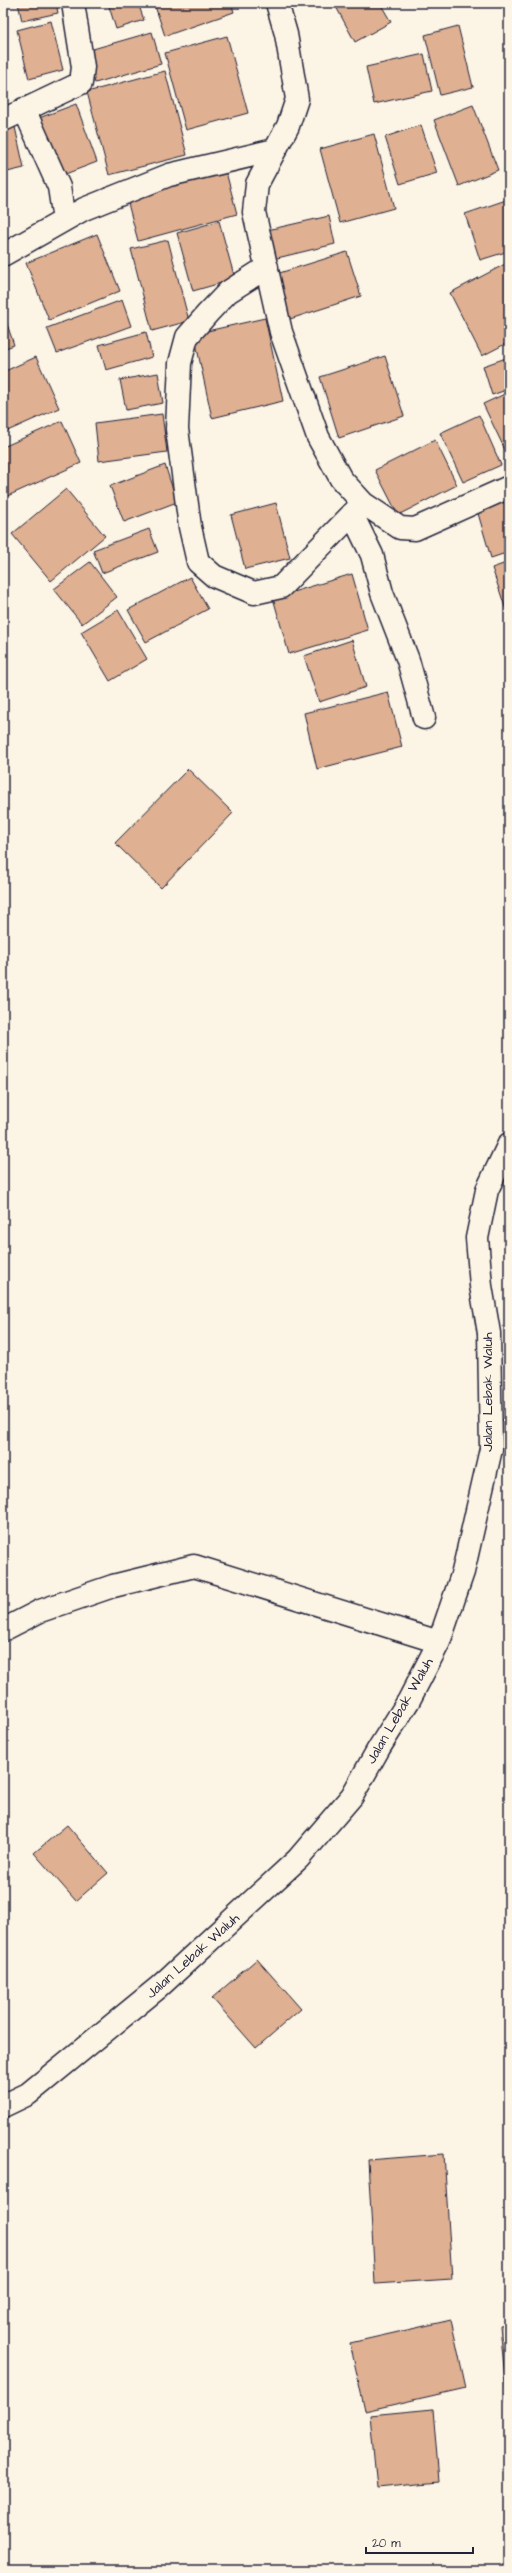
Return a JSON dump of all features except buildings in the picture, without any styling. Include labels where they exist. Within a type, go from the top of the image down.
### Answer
[{"type":"street","points":[[3,120],[81,82],[83,67],[73,3]]},
{"type":"street","points":[[277,3],[286,34],[297,99],[288,126],[257,184],[254,212],[282,332],[318,437],[358,509],[382,593],[408,660],[424,718]]},
{"type":"street","points":[[24,109],[59,187],[64,220]]},
{"type":"street","points":[[3,255],[84,209],[169,175],[275,150]]},
{"type":"street","points":[[267,267],[228,292],[208,313],[187,337],[180,363],[177,429],[190,527],[198,562],[214,576],[254,593],[281,587],[358,509]]},
{"type":"street","points":[[358,509],[400,528],[415,529],[509,487]]},
{"type":"street","name":"Jalan Lebak Waluh","points":[[3,2106],[28,2094],[159,1987],[298,1859],[352,1796],[379,1748],[409,1700],[439,1642],[463,1572],[491,1450],[489,1333],[481,1286],[476,1238],[487,1190],[509,1144]]},
{"type":"street","points":[[3,1630],[40,1611],[99,1591],[194,1566],[439,1642]]}]
